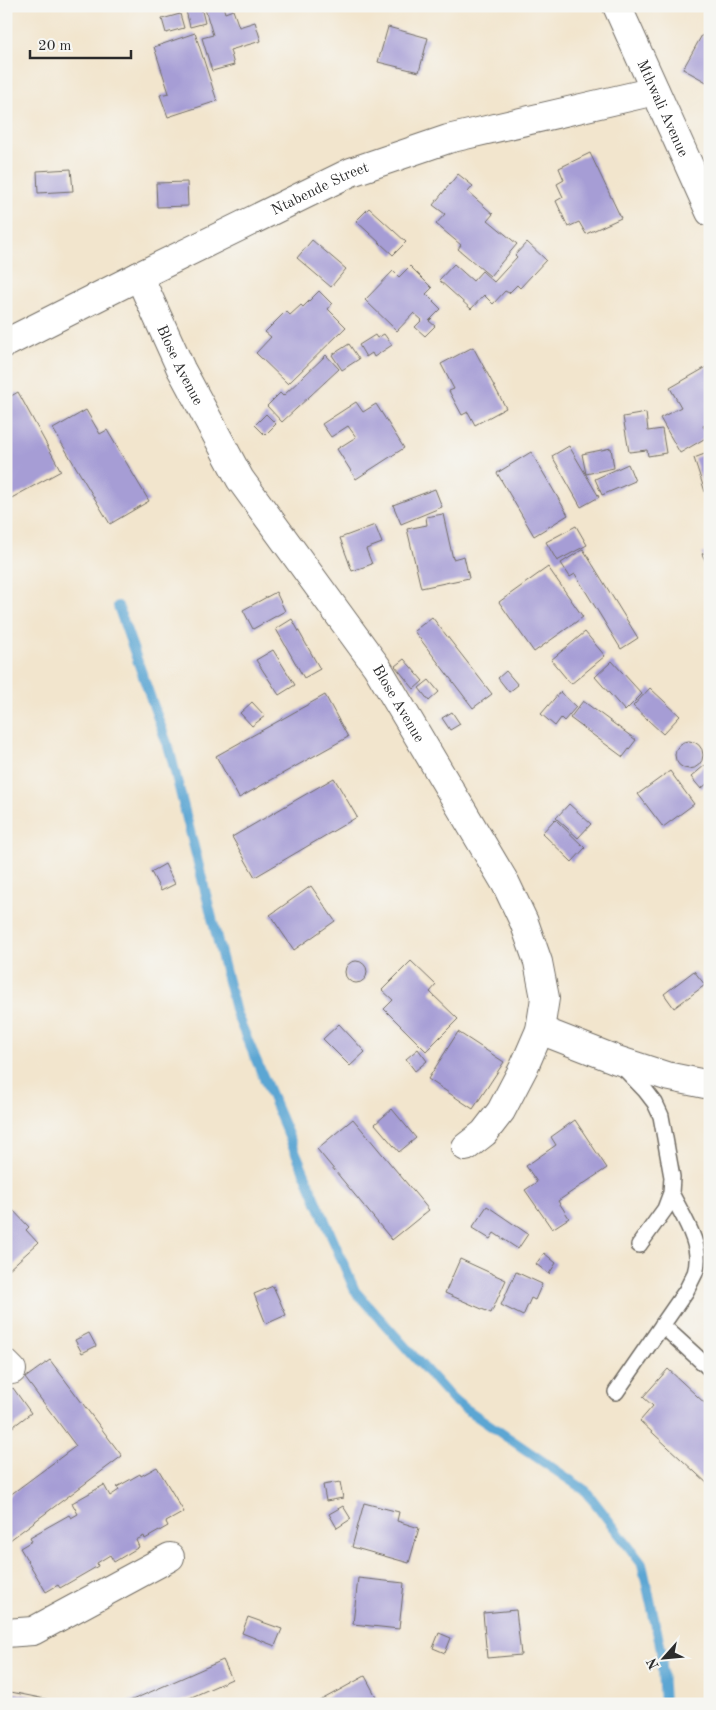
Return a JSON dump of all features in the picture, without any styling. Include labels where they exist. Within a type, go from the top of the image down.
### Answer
[{"type":"street","name":"Mthwali Avenue","points":[[617,6],[655,92],[703,177],[710,212]]},
{"type":"street","name":"Ntabende Street","points":[[6,343],[351,172],[458,136],[655,92]]},
{"type":"street","name":"Blose Avenue","points":[[138,276],[181,369],[240,479],[377,667],[506,884],[524,922],[538,962],[545,998],[540,1030],[524,1067],[501,1111],[484,1133],[466,1147]]},
{"type":"street","points":[[540,1030],[617,1060],[666,1076],[710,1086]]},
{"type":"street","points":[[6,1633],[33,1631],[170,1556]]},
{"type":"lane","points":[[617,1060],[655,1103],[661,1116],[672,1177],[671,1193],[665,1210],[639,1245]]},
{"type":"lane","points":[[616,1392],[686,1291],[695,1272],[697,1258],[693,1238],[671,1193]]},
{"type":"lane","points":[[662,1325],[710,1368]]},
{"type":"building","points":[[213,6],[223,6],[225,13],[233,10],[239,27],[255,22],[261,41],[230,50],[234,65],[212,71],[202,38],[213,35],[205,9]]},
{"type":"building","points":[[201,7],[205,23],[190,27],[186,11]]},
{"type":"building","points":[[180,14],[184,28],[166,33],[162,19]]},
{"type":"building","points":[[388,27],[428,38],[419,72],[378,62]]},
{"type":"building","points":[[195,33],[217,101],[168,117],[160,95],[169,93],[154,47]]},
{"type":"building","points":[[702,35],[710,39],[710,84],[683,69]]},
{"type":"building","points":[[590,153],[621,218],[586,234],[579,222],[568,227],[556,201],[563,197],[557,184],[564,180],[559,168]]},
{"type":"building","points":[[71,169],[73,191],[38,193],[37,171]]},
{"type":"building","points":[[458,174],[473,186],[468,192],[493,214],[488,220],[517,244],[490,276],[458,249],[461,245],[436,224],[445,214],[433,205]]},
{"type":"building","points":[[187,182],[188,206],[157,207],[156,183]]},
{"type":"building","points":[[369,208],[406,242],[393,255],[356,221]]},
{"type":"building","points":[[312,240],[346,269],[331,287],[297,258]]},
{"type":"building","points":[[527,242],[546,260],[520,288],[517,285],[509,293],[505,291],[493,304],[484,295],[471,309],[439,280],[454,264],[473,281],[482,271],[494,282],[517,257],[515,255]]},
{"type":"building","points":[[410,266],[432,288],[426,294],[441,309],[429,321],[435,326],[425,336],[415,327],[422,320],[414,313],[397,331],[365,300],[393,271],[399,277]]},
{"type":"building","points":[[319,291],[332,304],[328,309],[346,327],[288,384],[256,353],[271,337],[265,332],[286,311],[290,315],[301,305],[303,307]]},
{"type":"building","points":[[384,334],[392,345],[374,357],[372,353],[366,357],[359,345],[375,335],[377,338]]},
{"type":"building","points":[[349,344],[359,359],[342,370],[332,355]]},
{"type":"building","points":[[473,347],[506,408],[475,425],[468,412],[462,415],[449,391],[454,389],[441,364]]},
{"type":"building","points":[[326,355],[339,369],[282,422],[267,406],[280,393],[283,396]]},
{"type":"building","points":[[710,365],[710,422],[703,426],[709,436],[680,453],[660,418],[681,407],[670,388]]},
{"type":"building","points":[[18,392],[61,471],[6,501],[6,399]]},
{"type":"building","points":[[356,402],[363,412],[376,404],[404,448],[356,479],[337,449],[356,437],[348,426],[331,437],[322,424]]},
{"type":"building","points":[[86,410],[100,434],[107,430],[149,501],[110,524],[53,429]]},
{"type":"building","points":[[646,413],[648,431],[662,429],[666,453],[648,456],[647,450],[629,452],[623,417]]},
{"type":"building","points":[[266,414],[276,424],[265,435],[255,425]]},
{"type":"building","points":[[569,446],[599,497],[581,507],[552,456]]},
{"type":"building","points":[[611,448],[614,468],[586,474],[582,454]]},
{"type":"building","points":[[531,452],[568,515],[534,536],[497,473]]},
{"type":"building","points":[[710,452],[710,504],[709,504],[694,458]]},
{"type":"building","points":[[628,464],[635,481],[602,495],[595,479]]},
{"type":"building","points":[[435,489],[442,507],[401,524],[393,505]]},
{"type":"building","points":[[443,514],[453,559],[464,556],[469,578],[421,588],[407,529],[427,525],[426,517]]},
{"type":"building","points":[[375,525],[382,543],[366,549],[372,564],[352,571],[340,538]]},
{"type":"building","points":[[576,526],[587,545],[557,561],[546,542]]},
{"type":"building","points":[[583,549],[638,638],[621,649],[575,574],[570,577],[561,563]]},
{"type":"building","points":[[710,550],[710,565],[708,566],[702,554]]},
{"type":"building","points":[[548,567],[583,617],[534,652],[499,602]]},
{"type":"building","points":[[276,592],[285,611],[253,629],[243,610]]},
{"type":"building","points":[[432,617],[492,694],[473,708],[414,631]]},
{"type":"building","points":[[292,619],[320,669],[304,678],[276,629]]},
{"type":"building","points":[[585,632],[605,656],[571,684],[551,660]]},
{"type":"building","points":[[273,650],[295,685],[279,695],[256,660]]},
{"type":"building","points":[[404,659],[423,681],[414,689],[395,666]]},
{"type":"building","points":[[612,661],[642,694],[625,711],[595,677]]},
{"type":"building","points":[[506,671],[518,685],[509,692],[498,678]]},
{"type":"building","points":[[429,680],[439,692],[429,701],[419,688]]},
{"type":"building","points":[[650,688],[680,716],[663,734],[633,706]]},
{"type":"building","points":[[560,692],[576,707],[564,721],[561,718],[555,726],[541,714]]},
{"type":"building","points":[[325,695],[348,737],[239,798],[216,756]]},
{"type":"building","points":[[583,701],[636,740],[623,757],[570,718]]},
{"type":"building","points":[[252,702],[265,716],[252,726],[240,713]]},
{"type":"building","points":[[452,712],[460,724],[450,730],[442,718]]},
{"type":"building","points":[[689,741],[699,745],[703,755],[699,765],[689,769],[679,765],[675,755],[679,745]]},
{"type":"building","points":[[705,765],[710,771],[710,781],[701,789],[691,777]]},
{"type":"building","points":[[670,771],[694,804],[663,827],[638,794]]},
{"type":"building","points":[[334,778],[357,817],[255,877],[232,837]]},
{"type":"building","points":[[569,804],[591,824],[578,838],[556,818]]},
{"type":"building","points":[[555,819],[585,848],[572,862],[542,833]]},
{"type":"building","points":[[165,864],[175,884],[161,891],[151,872]]},
{"type":"building","points":[[311,886],[335,921],[294,950],[270,915]]},
{"type":"building","points":[[352,961],[360,961],[367,968],[367,976],[360,983],[352,983],[345,976],[345,968]]},
{"type":"building","points":[[411,961],[436,985],[430,992],[458,1019],[426,1051],[384,1009],[393,1000],[382,990]]},
{"type":"building","points":[[694,971],[705,985],[674,1008],[664,994]]},
{"type":"building","points":[[339,1024],[365,1052],[350,1066],[323,1039]]},
{"type":"building","points":[[458,1032],[504,1062],[473,1109],[428,1079]]},
{"type":"building","points":[[418,1049],[427,1061],[415,1071],[406,1059]]},
{"type":"building","points":[[392,1109],[416,1138],[399,1152],[375,1124]]},
{"type":"building","points":[[353,1119],[429,1210],[392,1240],[317,1149]]},
{"type":"building","points":[[575,1120],[607,1168],[558,1201],[569,1218],[552,1229],[525,1190],[537,1182],[526,1166],[556,1145],[551,1137]]},
{"type":"building","points":[[487,1206],[528,1234],[518,1249],[494,1233],[490,1239],[472,1228]]},
{"type":"building","points":[[11,1208],[29,1227],[26,1230],[38,1243],[7,1271],[6,1211]]},
{"type":"building","points":[[544,1253],[556,1263],[549,1274],[536,1264]]},
{"type":"building","points":[[460,1259],[506,1280],[491,1313],[445,1293]]},
{"type":"building","points":[[516,1272],[542,1284],[535,1300],[531,1298],[523,1316],[501,1305]]},
{"type":"building","points":[[273,1286],[286,1315],[266,1324],[254,1294]]},
{"type":"building","points":[[89,1333],[96,1346],[82,1353],[75,1340]]},
{"type":"building","points":[[50,1360],[122,1456],[6,1543],[6,1498],[76,1446],[25,1378]]},
{"type":"building","points":[[668,1369],[710,1408],[710,1486],[640,1421],[653,1406],[643,1397]]},
{"type":"building","points":[[13,1388],[31,1413],[6,1432],[6,1393]]},
{"type":"building","points":[[157,1467],[184,1512],[166,1522],[168,1526],[145,1539],[144,1536],[136,1540],[139,1547],[114,1562],[110,1555],[97,1563],[98,1566],[60,1588],[58,1585],[46,1592],[20,1548],[32,1541],[30,1537],[69,1515],[71,1518],[78,1514],[72,1503],[104,1485],[110,1496],[119,1490],[117,1487]]},
{"type":"building","points":[[340,1482],[343,1498],[326,1501],[323,1485]]},
{"type":"building","points":[[364,1503],[399,1512],[397,1521],[419,1528],[409,1563],[352,1547]]},
{"type":"building","points":[[343,1506],[351,1519],[337,1528],[329,1514]]},
{"type":"building","points":[[358,1578],[404,1583],[399,1629],[353,1624]]},
{"type":"building","points":[[516,1610],[521,1655],[487,1658],[483,1613]]},
{"type":"building","points":[[248,1617],[282,1629],[275,1646],[242,1633]]},
{"type":"building","points":[[439,1633],[451,1638],[445,1653],[433,1648]]},
{"type":"building","points":[[223,1660],[232,1679],[176,1704],[123,1704]]},
{"type":"building","points":[[365,1676],[380,1704],[314,1704]]},
{"type":"building","points":[[6,1691],[55,1701],[54,1704],[6,1704]]},
{"type":"waterway","points":[[118,606],[170,752],[236,1013],[355,1291],[453,1400],[586,1491],[642,1564],[661,1649],[664,1704]]}]
